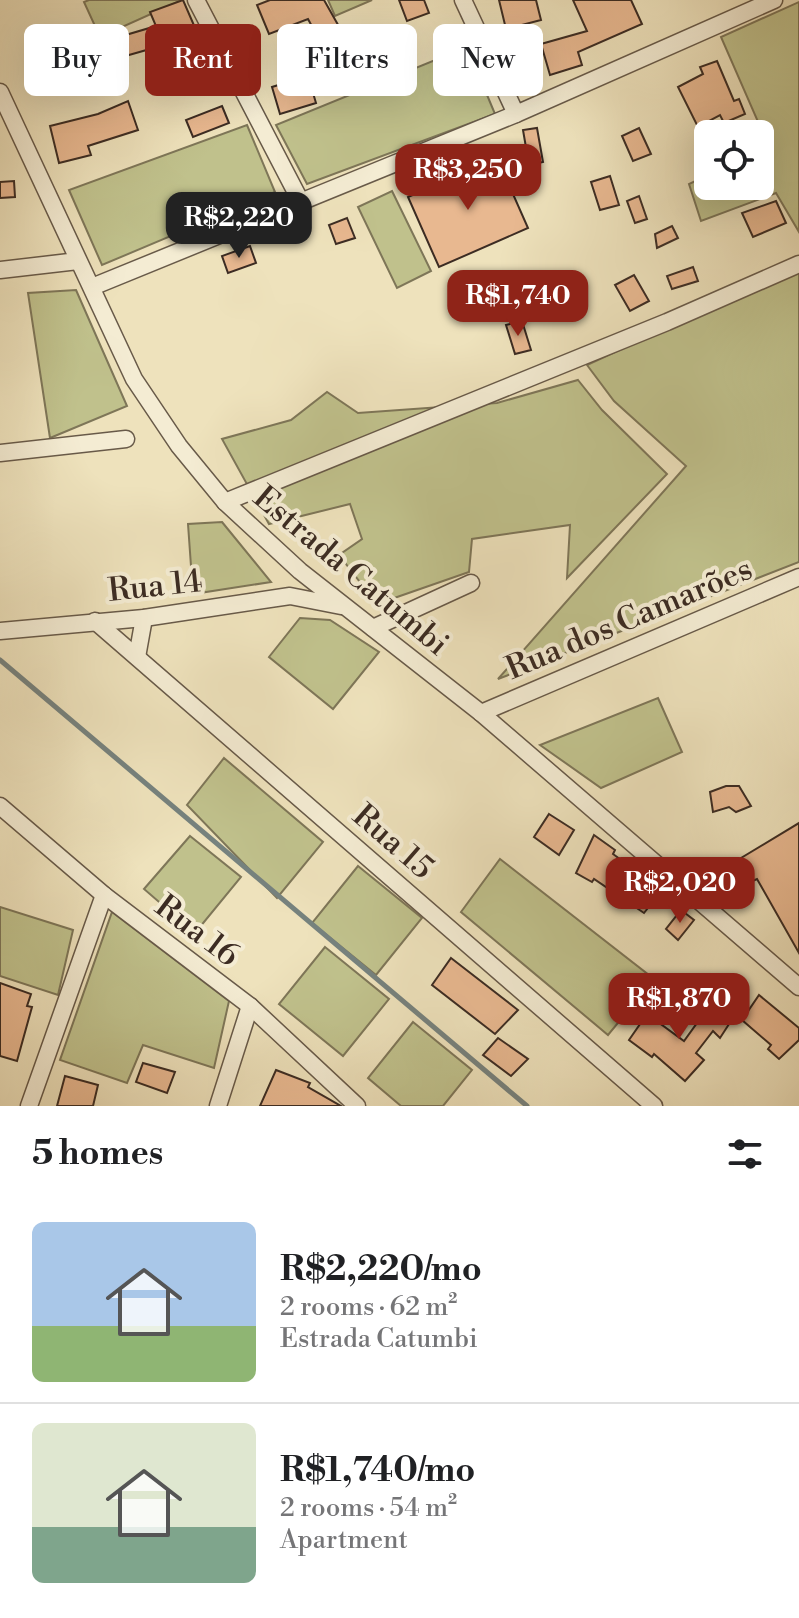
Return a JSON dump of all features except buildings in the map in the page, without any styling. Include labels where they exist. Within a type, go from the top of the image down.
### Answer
[{"type":"street","points":[[196,0],[301,202]]},
{"type":"street","points":[[463,0],[516,114]]},
{"type":"street","points":[[92,287],[516,114],[774,0]]},
{"type":"street","name":"Estrada Catumbi","points":[[0,92],[134,379],[179,446],[225,502],[300,571],[481,713],[799,987]]},
{"type":"street","points":[[0,270],[78,261]]},
{"type":"street","points":[[225,502],[667,322],[799,264]]},
{"type":"street","points":[[0,453],[126,439]]},
{"type":"street","points":[[290,596],[300,571]]},
{"type":"street","name":"Rua dos Camarões","points":[[481,713],[799,577]]},
{"type":"street","points":[[373,628],[471,583]]},
{"type":"street","name":"Rua 14","points":[[0,631],[144,618],[290,596],[346,607]]},
{"type":"street","points":[[137,657],[144,618]]},
{"type":"street","name":"Rua 15","points":[[95,621],[654,1106]]},
{"type":"street","name":"Rua 16","points":[[0,806],[104,895],[250,1006],[357,1106]]},
{"type":"street","points":[[29,1106],[104,895]]},
{"type":"street","points":[[218,1106],[250,1006]]},
{"type":"green space","points":[[182,0],[129,24],[94,24],[84,2]]},
{"type":"green space","points":[[328,0],[372,0],[335,16]]},
{"type":"green space","points":[[799,2],[799,232],[774,194],[774,120],[757,120],[721,37]]},
{"type":"green space","points":[[433,61],[433,96],[487,96],[495,114],[307,184],[276,125],[347,96],[417,96],[417,67]]},
{"type":"green space","points":[[247,125],[275,192],[102,265],[69,190]]},
{"type":"green space","points":[[694,182],[694,199],[689,184]]},
{"type":"green space","points":[[392,191],[431,271],[397,288],[358,207]]},
{"type":"green space","points":[[694,200],[757,200],[701,221]]},
{"type":"green space","points":[[799,267],[799,562],[498,679],[686,466],[614,401],[587,365]]},
{"type":"green space","points":[[76,290],[127,406],[50,438],[28,293]]},
{"type":"green space","points":[[578,380],[602,410],[667,474],[567,578],[570,525],[472,539],[469,572],[377,604],[339,555],[362,539],[350,504],[269,524],[222,439],[291,420],[327,392],[358,413],[497,403]]},
{"type":"green space","points":[[222,522],[271,582],[193,594],[188,524]]},
{"type":"green space","points":[[300,618],[330,620],[379,652],[333,709],[269,657]]},
{"type":"green space","points":[[658,698],[682,752],[601,788],[540,745]]},
{"type":"green space","points":[[224,758],[323,842],[277,898],[187,805]]},
{"type":"green space","points":[[190,836],[241,877],[195,933],[144,889]]},
{"type":"green space","points":[[500,859],[654,979],[608,1035],[461,912]]},
{"type":"green space","points":[[358,866],[422,918],[376,975],[312,923]]},
{"type":"green space","points":[[0,907],[73,930],[58,995],[0,976]]},
{"type":"green space","points":[[112,912],[229,1001],[214,1068],[143,1045],[127,1083],[60,1060]]},
{"type":"green space","points":[[325,947],[389,999],[343,1056],[279,1004]]},
{"type":"green space","points":[[413,1022],[472,1070],[443,1106],[401,1106],[368,1078]]},
{"type":"waterway","points":[[0,660],[527,1106]]}]
